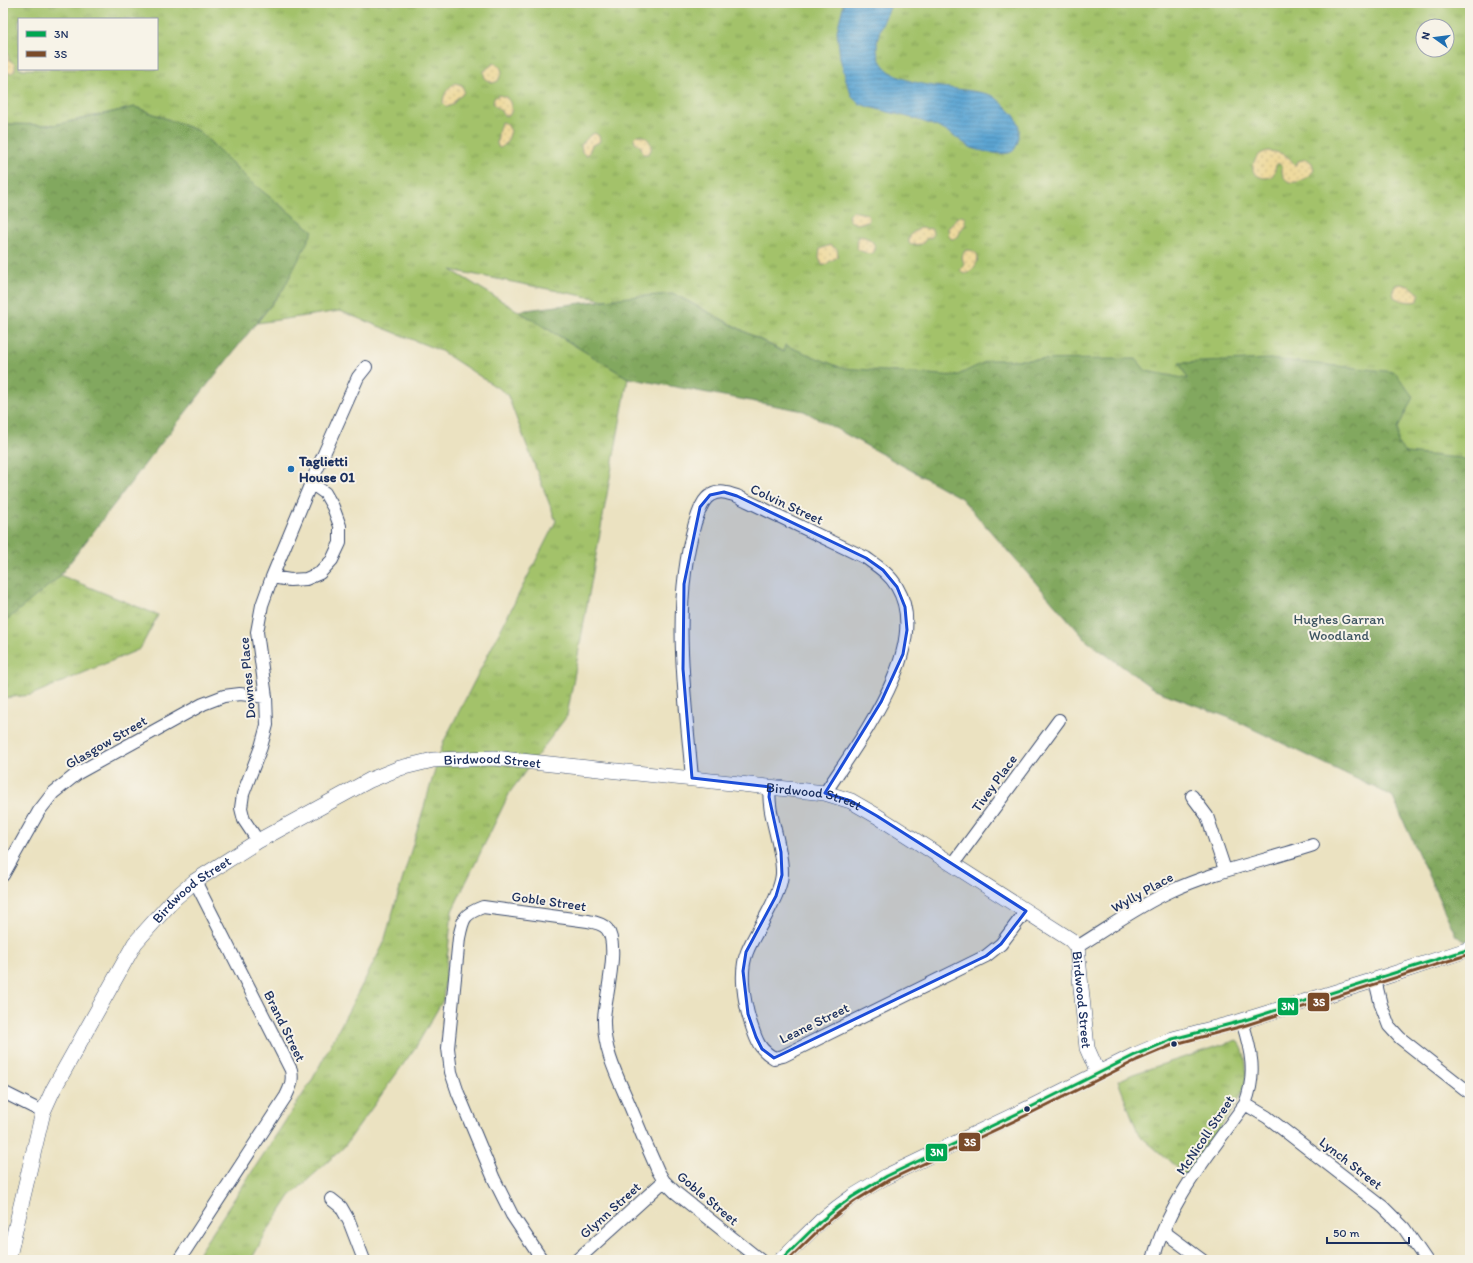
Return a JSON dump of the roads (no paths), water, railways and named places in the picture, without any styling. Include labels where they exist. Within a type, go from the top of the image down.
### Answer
[{"type":"street","name":"Downes Place","points":[[258,841],[244,820],[241,808],[243,794],[261,747],[267,726],[266,697],[257,632],[262,605],[311,483],[358,377],[366,367]]},
{"type":"street","points":[[272,577],[295,580],[306,579],[320,573],[332,560],[340,543],[340,526],[333,507],[324,493],[311,483]]},
{"type":"street","name":"Colvin Street","points":[[692,778],[682,626],[684,584],[690,540],[700,507],[710,495],[724,492],[737,496],[866,558],[883,570],[897,587],[905,607],[907,630],[902,654],[894,679],[867,729],[826,793]]},
{"type":"street","name":"Glasgow Street","points":[[3,875],[39,811],[53,793],[78,772],[203,704],[224,696],[240,694],[266,697]]},
{"type":"street","name":"Tivey Place","points":[[953,864],[1059,720]]},
{"type":"street","name":"Birdwood Street","points":[[6,1257],[43,1112],[135,943],[175,898],[195,881],[258,841],[370,780],[400,768],[433,760],[494,758],[826,793],[851,801],[953,864],[1071,940],[1077,947],[1087,1048],[1098,1073]]},
{"type":"street","name":"Leane Street","points":[[770,787],[769,796],[781,852],[782,875],[776,896],[746,952],[743,972],[748,1014],[756,1037],[762,1049],[774,1058],[783,1056],[986,956],[1001,944],[1026,911]]},
{"type":"street","points":[[1192,796],[1207,816],[1225,870]]},
{"type":"street","name":"Wylly Place","points":[[1077,947],[1145,905],[1171,891],[1225,870],[1290,853],[1313,845]]},
{"type":"street","name":"Brand Street","points":[[179,1260],[286,1096],[292,1084],[293,1077],[291,1070],[195,881]]},
{"type":"street","name":"Goble Street","points":[[542,1260],[512,1215],[476,1136],[451,1072],[448,1048],[459,938],[463,922],[471,912],[483,907],[588,921],[598,923],[607,928],[612,940],[612,955],[604,1019],[605,1041],[613,1068],[658,1170],[664,1181],[675,1192],[760,1260]]},
{"type":"street","points":[[781,1260],[811,1230],[837,1208],[881,1180],[1098,1073],[1174,1039],[1242,1021],[1470,949]]},
{"type":"street","points":[[1375,980],[1381,1005],[1389,1026],[1400,1038],[1470,1094]]},
{"type":"street","name":"McNicoll Street","points":[[1153,1260],[1172,1211],[1195,1174],[1245,1104],[1250,1092],[1253,1074],[1242,1021]]},
{"type":"street","points":[[3,1092],[19,1102],[43,1112]]},
{"type":"street","name":"Lynch Street","points":[[1245,1104],[1267,1117],[1383,1207],[1404,1228],[1426,1260]]},
{"type":"street","name":"Glynn Street","points":[[577,1260],[664,1181]]},
{"type":"street","points":[[331,1199],[341,1207],[349,1221],[364,1260]]},
{"type":"street","points":[[1163,1231],[1202,1260]]},
{"type":"water","points":[[844,3],[892,3],[882,25],[877,43],[877,49],[882,63],[892,73],[907,80],[980,92],[995,97],[1011,112],[1016,118],[1018,124],[1019,138],[1013,151],[1010,153],[999,153],[987,152],[972,148],[951,134],[937,127],[913,118],[860,104],[853,98],[848,87],[840,58],[837,31]]},
{"type":"place","name":"Taglietti House 01","points":[[291,469]]},
{"type":"park label","name":"Hughes Garran Woodland","points":[[1339,628]]}]
